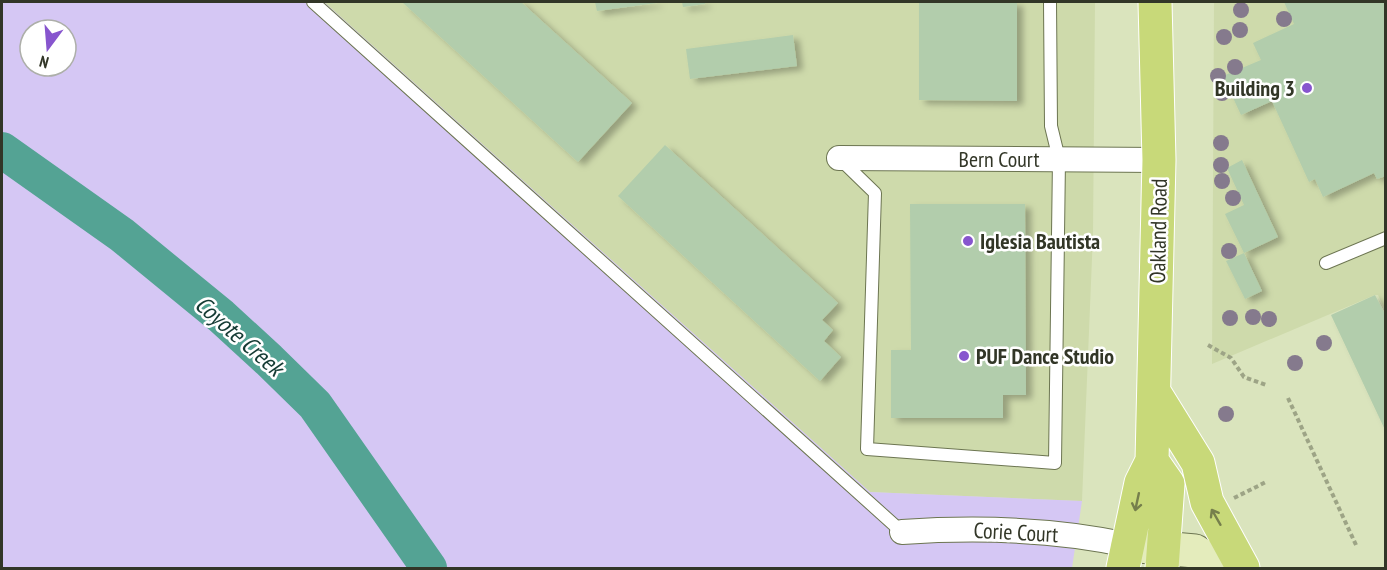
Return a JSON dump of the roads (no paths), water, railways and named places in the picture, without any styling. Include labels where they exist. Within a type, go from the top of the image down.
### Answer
[{"type":"main road","name":"Oakland Road","points":[[1126,557],[1141,483],[1152,461],[1159,160],[1155,2]]},
{"type":"main road","points":[[1154,392],[1198,463],[1207,501],[1243,568]]},
{"type":"main road","points":[[1152,461],[1168,484],[1163,558]]},
{"type":"street","name":"Bern Court","points":[[839,158],[1159,160]]},
{"type":"street","name":"Corie Court","points":[[902,532],[978,529],[1088,536],[1126,557]]},
{"type":"street","points":[[1126,557],[1163,558],[1195,551],[1221,568]]},
{"type":"lane","points":[[313,2],[902,532]]},
{"type":"lane","points":[[839,158],[875,193],[867,449],[1055,463],[1059,159],[1052,126],[1050,2]]},
{"type":"lane","points":[[1326,263],[1386,238]]},
{"type":"waterway","name":"Coyote Creek","points":[[2,150],[122,235],[221,316],[315,405],[429,568]]},
{"type":"place","name":"Building 3","points":[[1307,88]]},
{"type":"place","name":"Iglesia Bautista","points":[[968,241]]},
{"type":"place","name":"PUF Dance Studio","points":[[964,356]]}]
